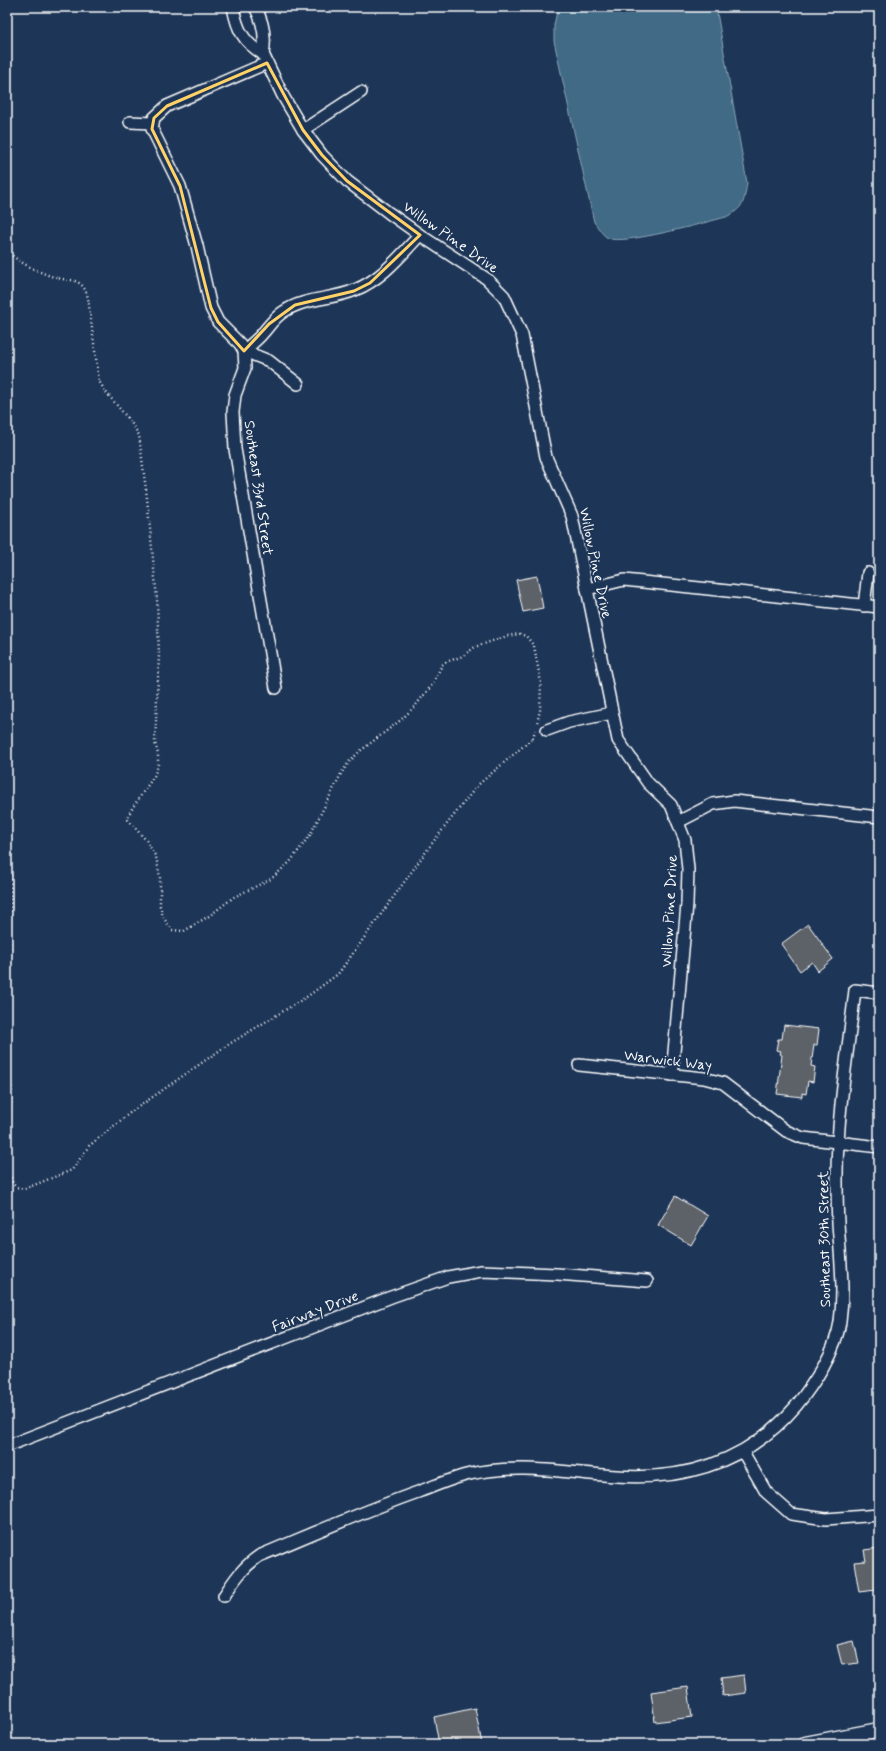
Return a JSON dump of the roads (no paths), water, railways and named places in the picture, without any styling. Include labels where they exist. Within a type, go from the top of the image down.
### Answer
[{"type":"street","name":"Willow Pine Drive","points":[[233,7],[236,24],[241,34],[252,48],[265,58]]},
{"type":"street","name":"Willow Pine Drive","points":[[254,7],[261,23],[265,40],[265,58],[283,96],[303,130],[322,155],[347,181],[420,235],[487,279],[504,296],[522,335],[546,457],[572,516],[618,740],[648,783],[671,805],[685,840],[688,868],[687,904],[672,1074]]},
{"type":"street","points":[[265,58],[167,106],[157,114],[152,123],[152,129],[180,186],[189,214],[210,308],[218,322],[244,351],[269,361],[298,384]]},
{"type":"street","points":[[303,130],[361,92]]},
{"type":"street","points":[[130,122],[152,123]]},
{"type":"street","points":[[244,351],[262,335],[269,324],[282,312],[295,305],[310,300],[354,291],[370,283],[385,272],[420,235]]},
{"type":"street","name":"Southeast 33rd Street","points":[[244,351],[245,368],[235,395],[233,412],[235,449],[276,688]]},
{"type":"street","points":[[864,606],[868,573]]},
{"type":"street","points":[[587,589],[624,580],[879,607]]},
{"type":"street","points":[[547,730],[569,722],[612,713]]},
{"type":"street","points":[[678,822],[713,804],[734,801],[879,817]]},
{"type":"street","name":"Southeast 30th Street","points":[[224,1596],[236,1577],[246,1565],[259,1556],[383,1504],[469,1474],[496,1470],[530,1468],[555,1469],[616,1476],[657,1477],[689,1472],[743,1452],[781,1423],[810,1389],[829,1353],[840,1324],[843,1287],[838,1232],[837,1141],[855,990],[879,993]]},
{"type":"street","name":"Warwick Way","points":[[579,1065],[672,1074],[704,1078],[723,1083],[786,1132],[803,1138],[879,1147]]},
{"type":"street","name":"Fairway Drive","points":[[7,1446],[404,1292],[448,1277],[464,1273],[499,1271],[647,1281]]},
{"type":"street","points":[[743,1452],[766,1492],[791,1514],[826,1519],[879,1515]]},
{"type":"street","points":[[805,1744],[879,1730]]},
{"type":"water","points":[[558,7],[716,7],[747,183],[744,200],[736,211],[726,217],[684,228],[630,239],[616,240],[606,237],[602,233],[594,222],[554,41],[554,25]]}]
